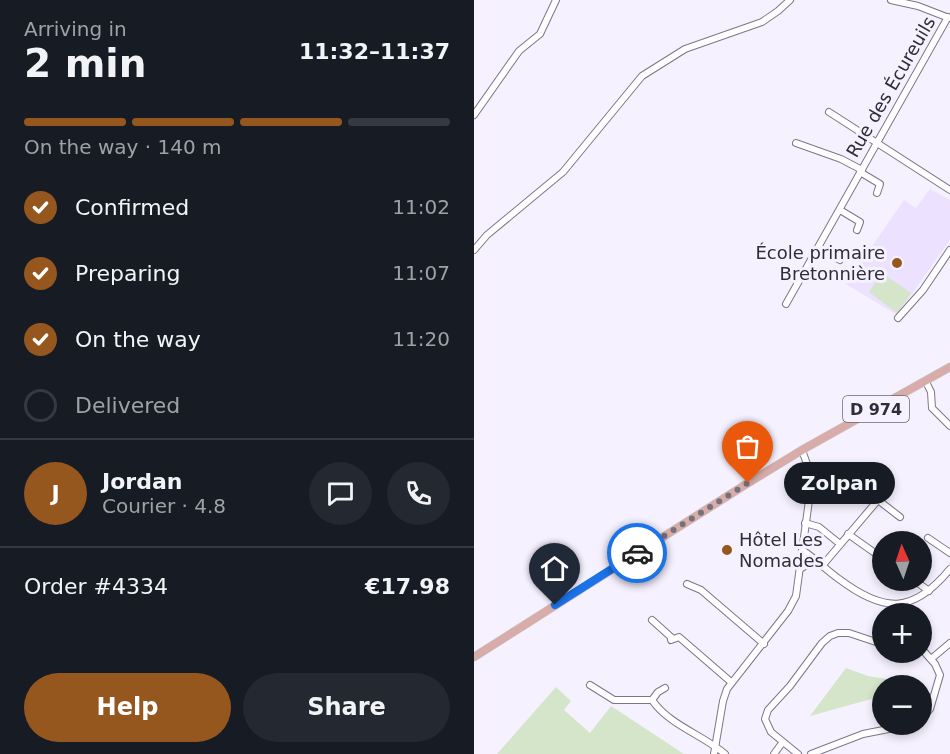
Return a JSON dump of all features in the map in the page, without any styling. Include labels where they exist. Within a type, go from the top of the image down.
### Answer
[{"type":"main road","name":"D 974","points":[[474,657],[802,450],[950,367]]},
{"type":"street","points":[[474,115],[519,51],[540,34],[556,0]]},
{"type":"street","points":[[474,250],[487,235],[563,172],[642,76],[685,49],[762,22],[790,0]]},
{"type":"street","points":[[891,0],[919,3],[949,18]]},
{"type":"street","name":"Rue des Écureuils","points":[[786,304],[949,18]]},
{"type":"street","points":[[829,112],[950,190]]},
{"type":"street","points":[[796,143],[841,159],[861,171]]},
{"type":"street","name":"Rue des Écureuils","points":[[861,171],[880,184],[878,193]]},
{"type":"street","points":[[840,210],[860,222],[857,230]]},
{"type":"street","points":[[818,249],[840,260]]},
{"type":"street","points":[[898,318],[923,290],[950,250]]},
{"type":"street","points":[[926,382],[931,392],[932,408],[950,426]]},
{"type":"street","points":[[714,754],[723,701],[731,682],[764,644],[794,601],[810,483],[806,456],[802,450]]},
{"type":"street","points":[[800,569],[820,564],[878,500],[900,517]]},
{"type":"street","points":[[805,523],[819,526],[840,544]]},
{"type":"street","points":[[848,534],[872,551]]},
{"type":"street","points":[[932,541],[950,553]]},
{"type":"street","points":[[802,550],[854,589],[874,599],[890,603],[908,603],[929,591]]},
{"type":"street","points":[[932,588],[950,569]]},
{"type":"street","points":[[687,584],[701,590],[764,644]]},
{"type":"street","points":[[652,620],[671,639],[679,637],[731,682]]},
{"type":"street","points":[[798,754],[782,743],[766,725],[766,714],[771,705],[790,686],[822,643],[834,634],[845,633],[872,641]]},
{"type":"street","points":[[932,658],[950,643]]},
{"type":"street","points":[[932,660],[939,671],[939,680],[932,703]]},
{"type":"street","points":[[590,685],[614,700],[652,700],[670,718],[715,745],[725,754]]},
{"type":"street","points":[[652,700],[665,688]]},
{"type":"street","points":[[811,754],[872,732]]},
{"type":"street","points":[[774,754],[782,743]]},
{"type":"shaded area","name":"École primaire Bretonnière","points":[[930,189],[950,200],[950,240],[897,315],[846,284],[904,200],[916,208]]},
{"type":"green space","points":[[882,273],[911,293],[897,313],[869,292]]},
{"type":"green space","points":[[846,668],[872,677],[872,699],[810,716]]},
{"type":"green space","points":[[556,687],[571,701],[564,710],[590,733],[611,706],[684,754],[497,754]]},
{"type":"way so far","points":[[637,553],[748,483]]},
{"type":"place","name":"École primaire Bretonnière","points":[[897,263]]},
{"type":"place","name":"Zolpan","points":[[748,483]]},
{"type":"place","name":"Hôtel Les Nomades","points":[[727,550]]},
{"type":"route","points":[[555,605],[637,553]]}]
